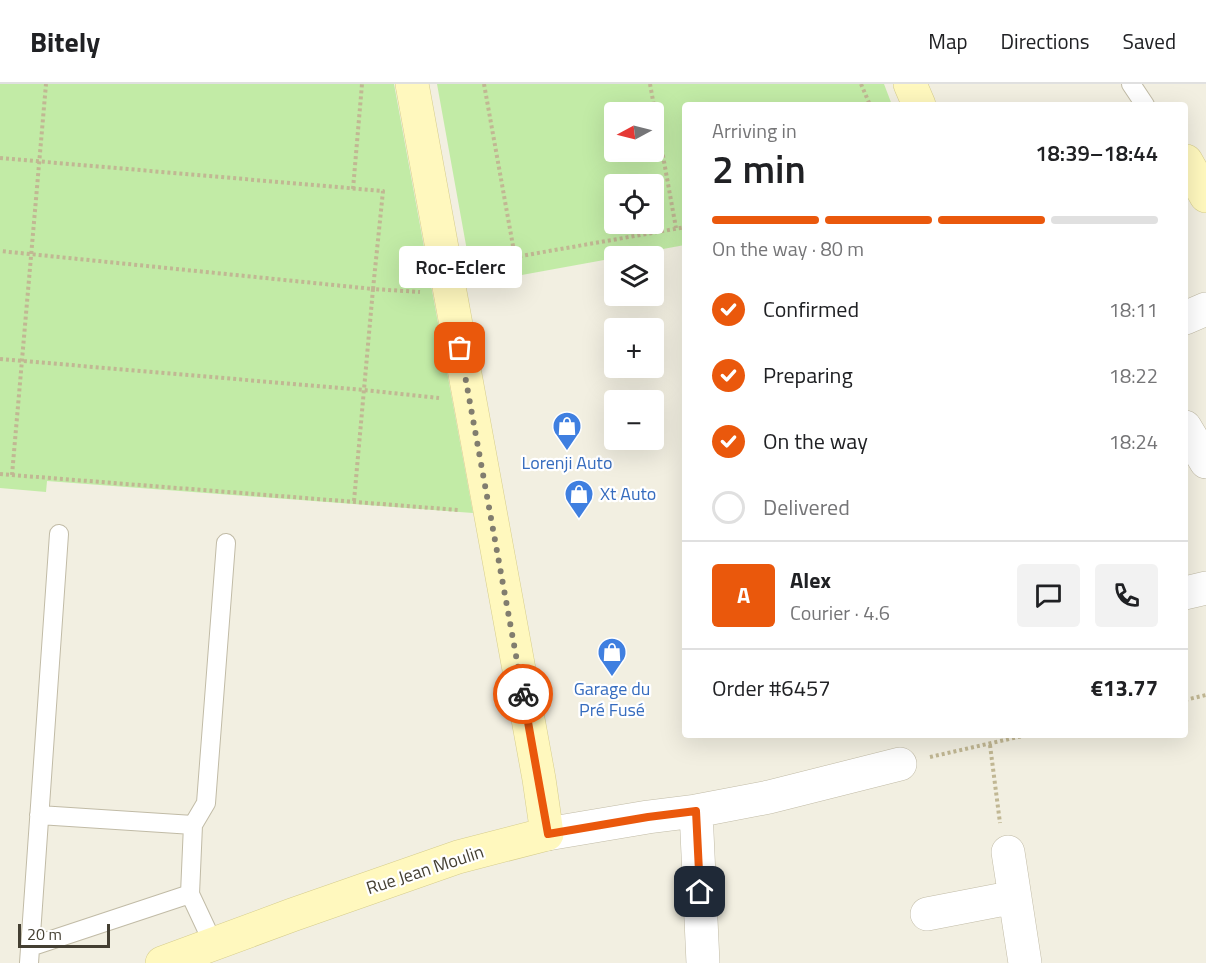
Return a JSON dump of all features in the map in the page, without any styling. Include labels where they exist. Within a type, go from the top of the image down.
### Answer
[{"type":"street","points":[[412,84],[548,834]]},
{"type":"street","points":[[910,84],[917,102]]},
{"type":"street","points":[[1191,159],[1206,196]]},
{"type":"street","points":[[1188,317],[1206,309]]},
{"type":"street","points":[[1188,431],[1206,462]]},
{"type":"street","points":[[1188,592],[1206,588]]},
{"type":"street","name":"Rue Jean Moulin","points":[[162,963],[458,857],[548,834],[769,797],[900,764]]},
{"type":"street","points":[[696,811],[703,963]]},
{"type":"street","points":[[1008,852],[1025,963]]},
{"type":"street","points":[[927,914],[1015,897]]},
{"type":"lane","points":[[1131,84],[1143,102]]},
{"type":"lane","points":[[59,534],[29,955],[190,894]]},
{"type":"lane","points":[[213,943],[190,894],[193,825],[206,803],[226,543]]},
{"type":"lane","points":[[39,815],[193,825]]},
{"type":"path","points":[[12,475],[46,84]]},
{"type":"path","points":[[353,189],[362,84]]},
{"type":"path","points":[[484,84],[515,258],[682,227]]},
{"type":"path","points":[[650,84],[676,228]]},
{"type":"path","points":[[861,84],[869,102]]},
{"type":"path","points":[[0,158],[383,191],[354,501]]},
{"type":"path","points":[[0,251],[373,289],[427,292]]},
{"type":"path","points":[[0,359],[446,399]]},
{"type":"path","points":[[0,474],[465,511]]},
{"type":"path","points":[[1188,699],[1206,695]]},
{"type":"path","points":[[900,764],[1016,738]]},
{"type":"path","points":[[990,745],[1003,837],[1008,852]]},
{"type":"green space","points":[[0,84],[394,84],[473,513],[47,481],[46,492],[0,488]]},
{"type":"green space","points":[[437,84],[884,84],[891,102],[682,102],[682,246],[664,249],[664,246],[604,246],[604,260],[473,284]]},
{"type":"way so far","points":[[460,348],[523,694]]},
{"type":"place","name":"Roc-Eclerc","points":[[460,348]]},
{"type":"place","name":"Lorenji Auto","points":[[567,452]]},
{"type":"place","name":"Xt Auto","points":[[579,520]]},
{"type":"place","name":"Garage du Pré Fusé","points":[[612,678]]},
{"type":"route","points":[[523,694],[548,834],[696,811],[700,892]]}]
